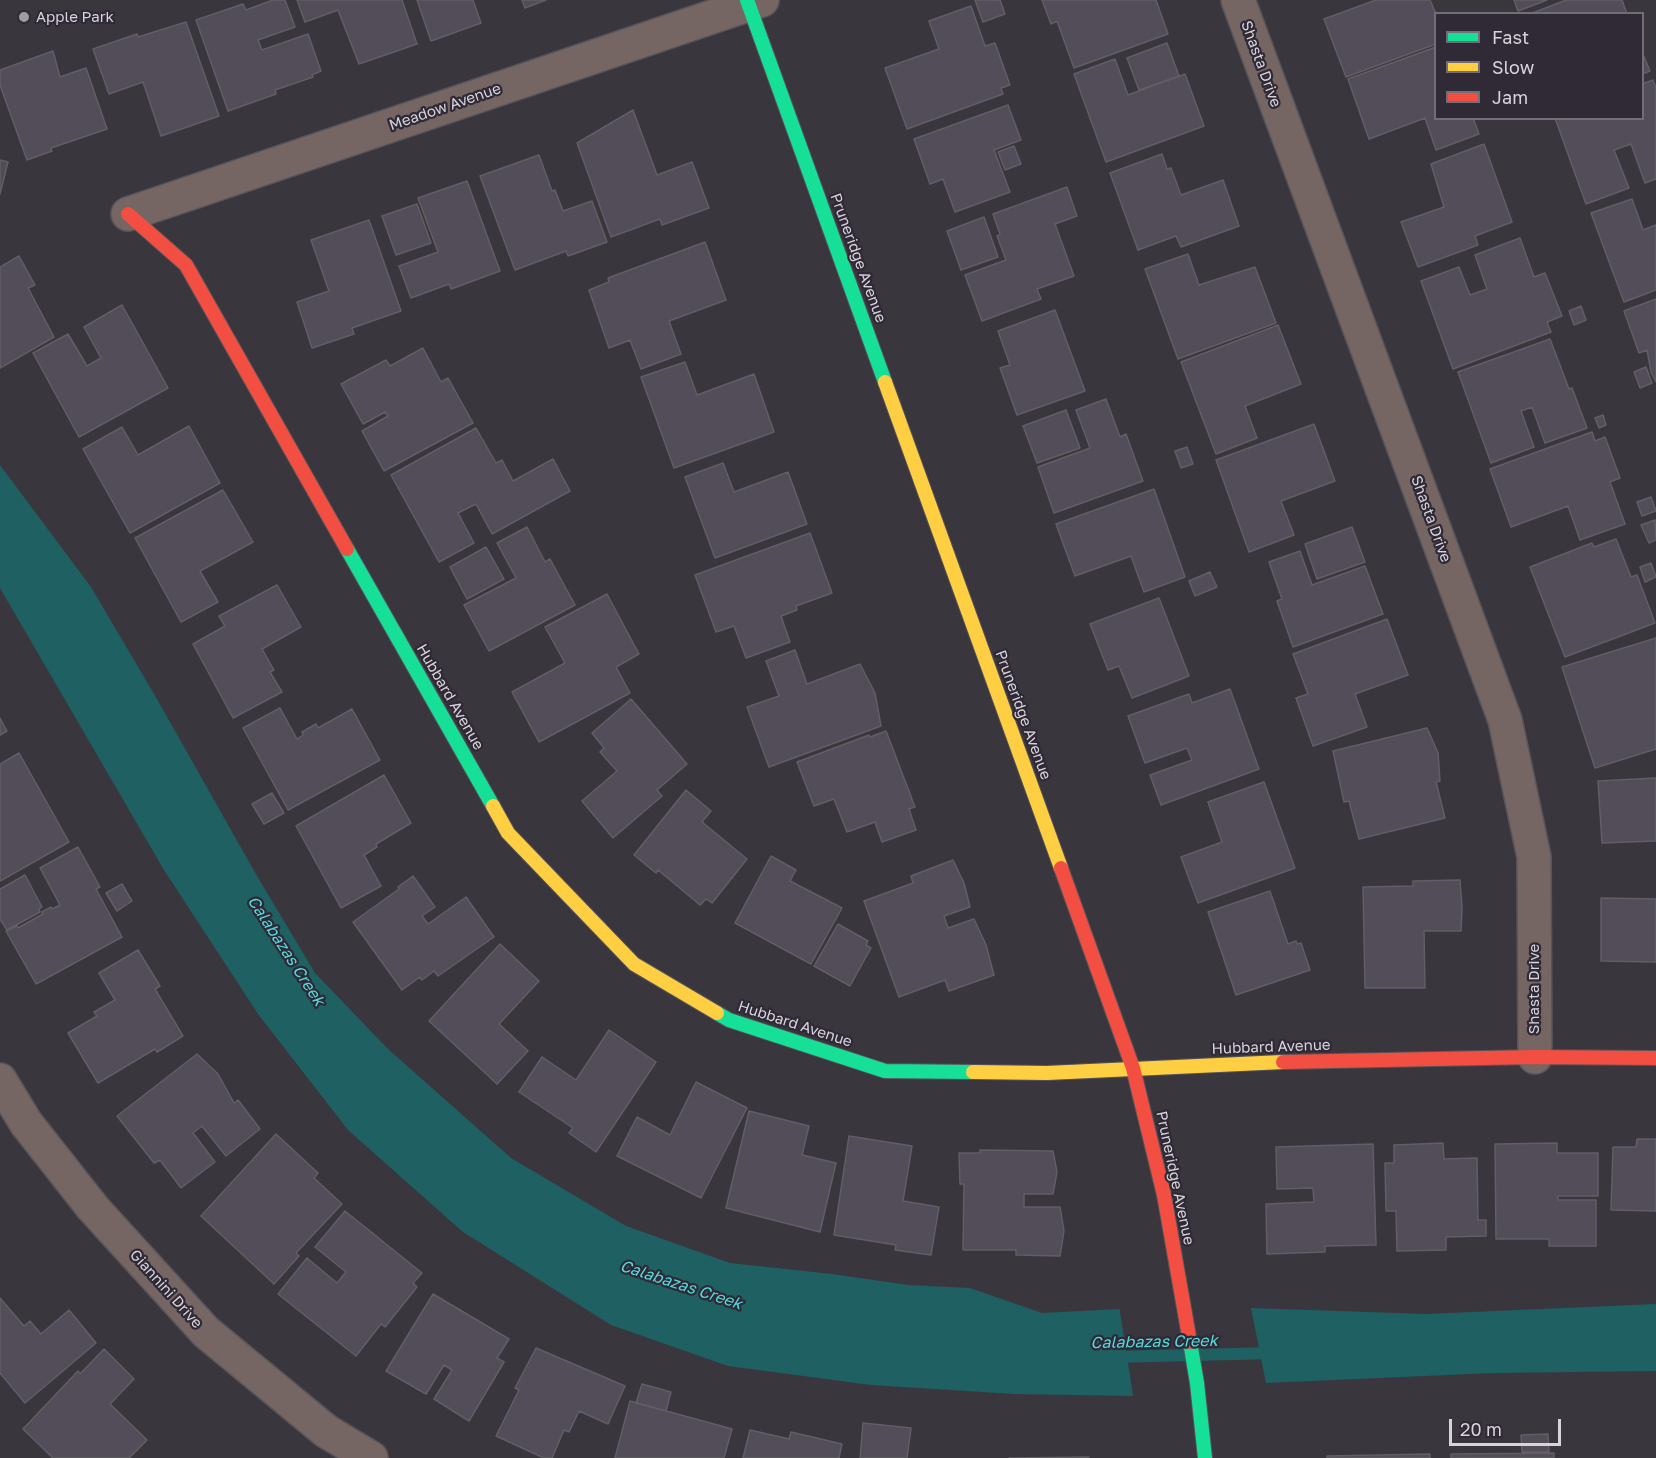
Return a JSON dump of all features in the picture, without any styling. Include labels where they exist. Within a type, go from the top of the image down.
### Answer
[{"type":"street","name":"Shasta Drive","points":[[1238,0],[1505,720],[1534,857],[1534,1057]]},
{"type":"street","name":"Meadow Avenue","points":[[128,214],[753,1]]},
{"type":"street","name":"Pruneridge Avenue","points":[[753,1],[1133,1068],[1164,1195],[1197,1383],[1205,1458]]},
{"type":"street","name":"Hubbard Avenue","points":[[128,214],[186,265],[508,833],[634,964],[729,1020],[885,1071],[1047,1073],[1133,1068],[1534,1057],[1656,1058]]},
{"type":"street","name":"Giannini Drive","points":[[0,1080],[26,1123],[93,1208],[206,1332],[326,1431],[371,1458]]},
{"type":"water","points":[[0,465],[91,587],[315,973],[388,1049],[511,1158],[626,1226],[730,1263],[908,1285],[970,1288],[1042,1313],[1120,1309],[1133,1396],[1014,1394],[871,1385],[728,1366],[611,1325],[463,1232],[348,1130],[258,1014],[164,870],[0,588]]},
{"type":"water","points":[[1656,1304],[1656,1371],[1493,1373],[1266,1383],[1251,1308],[1426,1314]]},
{"type":"pier","points":[[1120,1312],[1123,1312],[1134,1384],[1132,1384]]},
{"type":"building","points":[[273,0],[285,0],[295,27],[258,40],[262,50],[308,34],[321,71],[312,75],[313,77],[275,90],[276,94],[228,111],[196,20],[243,4],[246,10]]},
{"type":"building","points":[[297,0],[402,0],[417,44],[359,64],[338,10],[305,22]]},
{"type":"building","points":[[417,0],[473,0],[481,23],[431,41]]},
{"type":"building","points":[[522,0],[546,0],[525,8]]},
{"type":"building","points":[[975,0],[1000,0],[1005,14],[983,22]]},
{"type":"building","points":[[1042,0],[1156,0],[1168,34],[1074,68],[1057,21],[1051,24]]},
{"type":"building","points":[[1376,0],[1430,0],[1435,12],[1434,45],[1346,77],[1324,19]]},
{"type":"building","points":[[1514,0],[1547,0],[1518,11]]},
{"type":"building","points":[[1566,0],[1622,0],[1626,12],[1535,12]]},
{"type":"building","points":[[971,6],[985,46],[995,43],[1010,85],[1001,88],[1003,94],[907,129],[885,68],[939,49],[929,21]]},
{"type":"building","points":[[186,22],[219,116],[161,136],[143,82],[109,94],[93,49],[137,34],[138,37]]},
{"type":"building","points":[[1167,43],[1179,76],[1139,90],[1127,58]]},
{"type":"building","points":[[1434,48],[1434,120],[1474,120],[1479,134],[1436,150],[1425,118],[1369,139],[1348,79]]},
{"type":"building","points":[[53,51],[60,77],[86,68],[107,129],[51,148],[52,151],[27,160],[0,85],[0,70]]},
{"type":"building","points":[[1644,57],[1650,71],[1644,73]]},
{"type":"building","points":[[1115,59],[1128,95],[1185,74],[1204,126],[1106,162],[1074,74]]},
{"type":"building","points":[[1653,80],[1656,88],[1656,179],[1645,183],[1631,144],[1614,150],[1629,188],[1586,204],[1556,120],[1644,120],[1644,83]]},
{"type":"building","points":[[1008,105],[1021,140],[994,150],[1010,192],[955,212],[943,179],[930,184],[914,139]]},
{"type":"building","points":[[633,110],[657,175],[692,162],[709,208],[662,225],[660,219],[611,237],[577,143]]},
{"type":"building","points":[[1484,144],[1512,222],[1475,236],[1478,245],[1418,267],[1401,222],[1444,207],[1431,164]]},
{"type":"building","points":[[1014,146],[1021,164],[1005,170],[998,152]]},
{"type":"building","points":[[1162,154],[1167,169],[1171,168],[1181,195],[1223,180],[1239,226],[1181,247],[1176,236],[1138,250],[1110,173]]},
{"type":"building","points":[[539,155],[552,191],[555,190],[563,211],[592,201],[607,242],[568,256],[566,251],[515,270],[480,176]]},
{"type":"building","points":[[0,160],[8,162],[0,194]]},
{"type":"building","points":[[467,181],[500,271],[451,289],[449,284],[411,298],[399,266],[438,252],[418,198]]},
{"type":"building","points":[[1067,187],[1077,216],[1055,224],[1074,276],[1037,289],[1041,299],[982,321],[965,275],[1006,260],[997,236],[1000,234],[993,214]]},
{"type":"building","points":[[1632,199],[1643,230],[1656,225],[1656,290],[1624,302],[1591,213]]},
{"type":"building","points":[[417,204],[431,243],[396,255],[382,216]]},
{"type":"building","points":[[984,217],[998,257],[961,270],[947,231]]},
{"type":"building","points":[[369,220],[401,311],[352,328],[354,334],[312,348],[297,302],[329,291],[311,240]]},
{"type":"building","points":[[1520,238],[1534,277],[1545,273],[1562,316],[1547,322],[1551,332],[1453,369],[1421,281],[1459,267],[1470,295],[1487,289],[1475,255]]},
{"type":"building","points":[[705,242],[726,300],[669,321],[681,354],[641,369],[630,340],[609,348],[589,290],[609,282],[608,278]]},
{"type":"building","points":[[1188,254],[1199,285],[1255,267],[1276,323],[1178,359],[1145,269]]},
{"type":"building","points":[[19,256],[35,285],[28,288],[54,337],[0,368],[0,267]]},
{"type":"building","points":[[1656,299],[1656,382],[1651,372],[1647,350],[1639,353],[1624,311]]},
{"type":"building","points":[[122,305],[168,388],[79,437],[33,353],[68,334],[87,366],[101,358],[84,327]]},
{"type":"building","points":[[1581,306],[1586,320],[1574,325],[1569,311]]},
{"type":"building","points":[[1055,310],[1085,391],[1017,415],[1000,368],[1010,365],[998,331]]},
{"type":"building","points":[[1278,325],[1301,384],[1245,406],[1257,438],[1216,454],[1181,362]]},
{"type":"building","points":[[1550,339],[1587,428],[1545,443],[1532,407],[1521,411],[1534,447],[1491,463],[1458,372]]},
{"type":"building","points":[[423,348],[441,382],[448,378],[473,423],[384,471],[362,431],[388,416],[385,412],[363,424],[341,384],[386,360],[390,366]]},
{"type":"building","points":[[685,362],[697,395],[754,374],[774,432],[674,468],[641,377]]},
{"type":"building","points":[[1646,367],[1652,383],[1640,388],[1634,372]]},
{"type":"building","points":[[1106,399],[1120,437],[1126,434],[1143,481],[1054,513],[1038,467],[1090,448],[1076,410]]},
{"type":"building","points":[[1066,410],[1080,448],[1037,463],[1023,426]]},
{"type":"building","points":[[1603,415],[1606,425],[1599,428],[1595,418]]},
{"type":"building","points":[[1314,424],[1335,481],[1281,501],[1294,535],[1249,552],[1216,460]]},
{"type":"building","points":[[189,426],[220,483],[130,533],[83,449],[122,427],[138,455]]},
{"type":"building","points":[[476,428],[496,463],[502,460],[513,481],[553,459],[570,491],[492,534],[476,504],[458,513],[474,543],[439,562],[391,475]]},
{"type":"building","points":[[1592,432],[1595,441],[1605,437],[1620,478],[1610,482],[1625,524],[1580,540],[1568,506],[1511,527],[1490,469]]},
{"type":"building","points":[[1187,447],[1193,464],[1181,468],[1175,451]]},
{"type":"building","points":[[723,463],[734,492],[788,472],[807,524],[715,558],[685,477]]},
{"type":"building","points":[[1154,489],[1185,577],[1144,592],[1131,556],[1075,576],[1056,524]]},
{"type":"building","points":[[223,490],[253,542],[200,571],[218,602],[181,622],[135,538]]},
{"type":"building","points":[[1651,497],[1656,511],[1642,516],[1637,502]]},
{"type":"building","points":[[1655,520],[1656,540],[1649,543],[1641,525]]},
{"type":"building","points":[[527,527],[545,562],[550,559],[575,605],[489,651],[464,605],[516,578],[497,543]]},
{"type":"building","points":[[1352,527],[1365,562],[1317,579],[1305,544]]},
{"type":"building","points":[[810,533],[832,593],[796,606],[797,610],[781,616],[790,642],[746,658],[734,626],[716,632],[695,575]]},
{"type":"building","points":[[1616,539],[1631,577],[1637,575],[1655,623],[1565,657],[1530,567],[1592,543],[1594,547]]},
{"type":"building","points":[[486,547],[504,579],[467,599],[450,567]]},
{"type":"building","points":[[1300,551],[1312,585],[1365,566],[1383,614],[1293,647],[1277,601],[1282,599],[1269,562]]},
{"type":"building","points":[[1651,563],[1656,577],[1645,582],[1640,567]]},
{"type":"building","points":[[1210,572],[1217,587],[1195,596],[1189,581]]},
{"type":"building","points":[[277,585],[301,627],[262,649],[274,670],[270,672],[282,692],[233,718],[193,644],[225,626],[219,616]]},
{"type":"building","points":[[607,594],[639,654],[616,667],[630,693],[539,742],[512,692],[565,663],[545,627]]},
{"type":"building","points":[[1159,598],[1189,676],[1132,698],[1119,666],[1108,670],[1090,624]]},
{"type":"building","points":[[1387,619],[1408,675],[1355,694],[1367,727],[1313,746],[1296,698],[1308,694],[1293,654]]},
{"type":"building","points":[[1656,638],[1656,749],[1595,768],[1562,667]]},
{"type":"building","points":[[795,650],[807,684],[860,664],[875,693],[881,726],[769,767],[747,707],[779,696],[766,661]]},
{"type":"building","points":[[1230,689],[1259,769],[1161,805],[1150,775],[1192,760],[1187,748],[1145,763],[1128,716],[1189,694],[1192,703]]},
{"type":"building","points":[[631,699],[687,764],[657,790],[662,796],[613,838],[582,801],[617,771],[600,752],[604,748],[592,733]]},
{"type":"building","points":[[280,708],[297,739],[303,735],[302,732],[316,724],[318,728],[352,709],[380,760],[288,810],[243,728]]},
{"type":"building","points":[[0,718],[7,731],[0,735]]},
{"type":"building","points":[[1427,728],[1438,753],[1440,781],[1436,782],[1445,818],[1359,839],[1349,801],[1344,802],[1333,751]]},
{"type":"building","points":[[886,731],[915,807],[909,809],[916,830],[882,842],[875,822],[847,832],[834,799],[814,806],[797,762],[869,735],[870,737]]},
{"type":"building","points":[[19,753],[69,842],[0,881],[0,764]]},
{"type":"building","points":[[384,775],[411,823],[376,844],[377,847],[364,855],[381,886],[341,908],[296,826]]},
{"type":"building","points":[[1656,778],[1656,841],[1602,843],[1598,781]]},
{"type":"building","points":[[1264,782],[1295,868],[1198,903],[1181,857],[1222,842],[1208,802]]},
{"type":"building","points":[[686,790],[711,811],[702,822],[747,859],[712,903],[706,899],[700,905],[658,870],[656,873],[634,855]]},
{"type":"building","points":[[272,793],[284,813],[264,824],[252,804]]},
{"type":"building","points":[[78,847],[100,887],[96,889],[122,937],[36,984],[6,931],[17,926],[18,928],[51,907],[52,909],[60,905],[40,868]]},
{"type":"building","points":[[771,856],[796,870],[790,881],[842,908],[811,964],[735,923]]},
{"type":"building","points":[[953,860],[964,883],[970,907],[944,916],[948,928],[974,919],[986,945],[994,975],[949,991],[945,980],[899,997],[864,901],[913,883],[911,876]]},
{"type":"building","points":[[25,875],[42,907],[39,909],[40,912],[7,930],[0,919],[0,889]]},
{"type":"building","points":[[413,876],[435,907],[422,916],[428,924],[466,897],[494,937],[438,976],[434,971],[422,980],[420,977],[402,990],[353,922]]},
{"type":"building","points":[[1460,880],[1461,931],[1424,931],[1425,988],[1365,988],[1363,887],[1413,886],[1413,881]]},
{"type":"building","points":[[122,884],[132,901],[117,911],[106,893]]},
{"type":"building","points":[[1270,891],[1288,944],[1296,941],[1297,944],[1301,943],[1310,970],[1236,995],[1208,912]]},
{"type":"building","points":[[1601,898],[1656,899],[1656,962],[1601,961]]},
{"type":"building","points":[[838,924],[868,941],[866,945],[871,948],[850,986],[814,966]]},
{"type":"building","points":[[500,944],[539,981],[499,1024],[528,1051],[497,1084],[429,1021]]},
{"type":"building","points":[[138,950],[160,986],[155,989],[183,1036],[157,1052],[155,1049],[98,1083],[68,1033],[97,1016],[94,1012],[115,1000],[99,973]]},
{"type":"building","points":[[609,1030],[656,1062],[596,1152],[569,1133],[573,1128],[519,1092],[542,1057],[576,1080]]},
{"type":"building","points":[[197,1054],[218,1074],[234,1103],[238,1100],[260,1129],[226,1156],[202,1126],[193,1133],[215,1162],[181,1188],[160,1160],[154,1163],[117,1116]]},
{"type":"building","points":[[696,1082],[747,1108],[701,1198],[617,1156],[637,1117],[670,1135]]},
{"type":"building","points":[[749,1111],[809,1126],[802,1155],[836,1163],[820,1232],[726,1208]]},
{"type":"building","points":[[276,1134],[318,1173],[314,1178],[342,1204],[296,1253],[299,1256],[274,1284],[201,1216]]},
{"type":"building","points":[[849,1136],[912,1146],[903,1201],[939,1207],[931,1255],[895,1250],[896,1245],[834,1235]]},
{"type":"building","points":[[1637,1139],[1656,1139],[1656,1211],[1611,1210],[1613,1147],[1636,1147]]},
{"type":"building","points":[[1443,1143],[1444,1159],[1477,1158],[1478,1220],[1486,1220],[1486,1236],[1446,1237],[1446,1250],[1397,1251],[1396,1211],[1386,1211],[1385,1163],[1394,1163],[1394,1145]]},
{"type":"building","points":[[1557,1143],[1557,1153],[1598,1153],[1598,1196],[1558,1196],[1558,1200],[1596,1200],[1596,1246],[1549,1246],[1549,1239],[1496,1239],[1495,1144]]},
{"type":"building","points":[[1373,1144],[1376,1245],[1325,1246],[1325,1252],[1267,1254],[1266,1204],[1314,1202],[1313,1188],[1277,1189],[1276,1147]]},
{"type":"building","points":[[980,1150],[1053,1151],[1057,1172],[1053,1194],[1024,1194],[1024,1207],[1060,1207],[1064,1231],[1060,1256],[1016,1255],[1016,1250],[963,1250],[964,1184],[960,1184],[959,1153],[980,1153]]},
{"type":"building","points":[[345,1211],[422,1273],[413,1283],[417,1287],[385,1327],[381,1324],[356,1356],[278,1294],[307,1258],[337,1283],[346,1272],[315,1247]]},
{"type":"building","points":[[433,1294],[509,1339],[497,1358],[504,1362],[469,1421],[434,1399],[452,1370],[444,1365],[426,1394],[386,1371]]},
{"type":"building","points":[[0,1298],[24,1326],[30,1321],[41,1334],[69,1310],[96,1343],[25,1403],[0,1373]]},
{"type":"building","points":[[536,1348],[625,1386],[608,1424],[579,1411],[569,1432],[564,1430],[552,1458],[544,1458],[496,1436],[519,1390],[515,1388]]},
{"type":"building","points":[[104,1349],[134,1379],[110,1404],[147,1440],[129,1458],[53,1458],[23,1429],[78,1371],[80,1374]]},
{"type":"building","points":[[642,1384],[671,1392],[666,1411],[636,1403]]},
{"type":"building","points":[[630,1401],[732,1429],[724,1458],[615,1458]]},
{"type":"building","points":[[863,1423],[911,1428],[907,1458],[860,1458]]},
{"type":"building","points":[[750,1430],[789,1439],[791,1432],[842,1444],[839,1458],[743,1458]]},
{"type":"building","points":[[1548,1434],[1549,1452],[1522,1452],[1521,1435]]},
{"type":"building","points":[[1554,1453],[1554,1458],[1451,1458],[1451,1454]]},
{"type":"building","points":[[1430,1454],[1430,1458],[1327,1458],[1327,1456]]},
{"type":"building","points":[[1089,1457],[1089,1458],[1009,1458]]},
{"type":"waterway","name":"Calabazas Creek","points":[[1110,1357],[1276,1353]]},
{"type":"traffic: fast","points":[[747,0],[885,382]]},
{"type":"traffic: fast","points":[[347,549],[493,806]]},
{"type":"traffic: fast","points":[[717,1013],[729,1020],[885,1071],[973,1072]]},
{"type":"traffic: fast","points":[[1190,1342],[1205,1458]]},
{"type":"traffic: slow","points":[[885,382],[1061,868]]},
{"type":"traffic: slow","points":[[493,806],[508,833],[634,964],[717,1013]]},
{"type":"traffic: slow","points":[[973,1072],[1047,1073],[1283,1062]]},
{"type":"traffic: jam","points":[[128,214],[186,265],[347,549]]},
{"type":"traffic: jam","points":[[1061,868],[1133,1068],[1164,1195],[1190,1342]]},
{"type":"traffic: jam","points":[[1283,1062],[1535,1057],[1656,1058]]},
{"type":"place","name":"Apple Park","points":[[24,17]]}]
